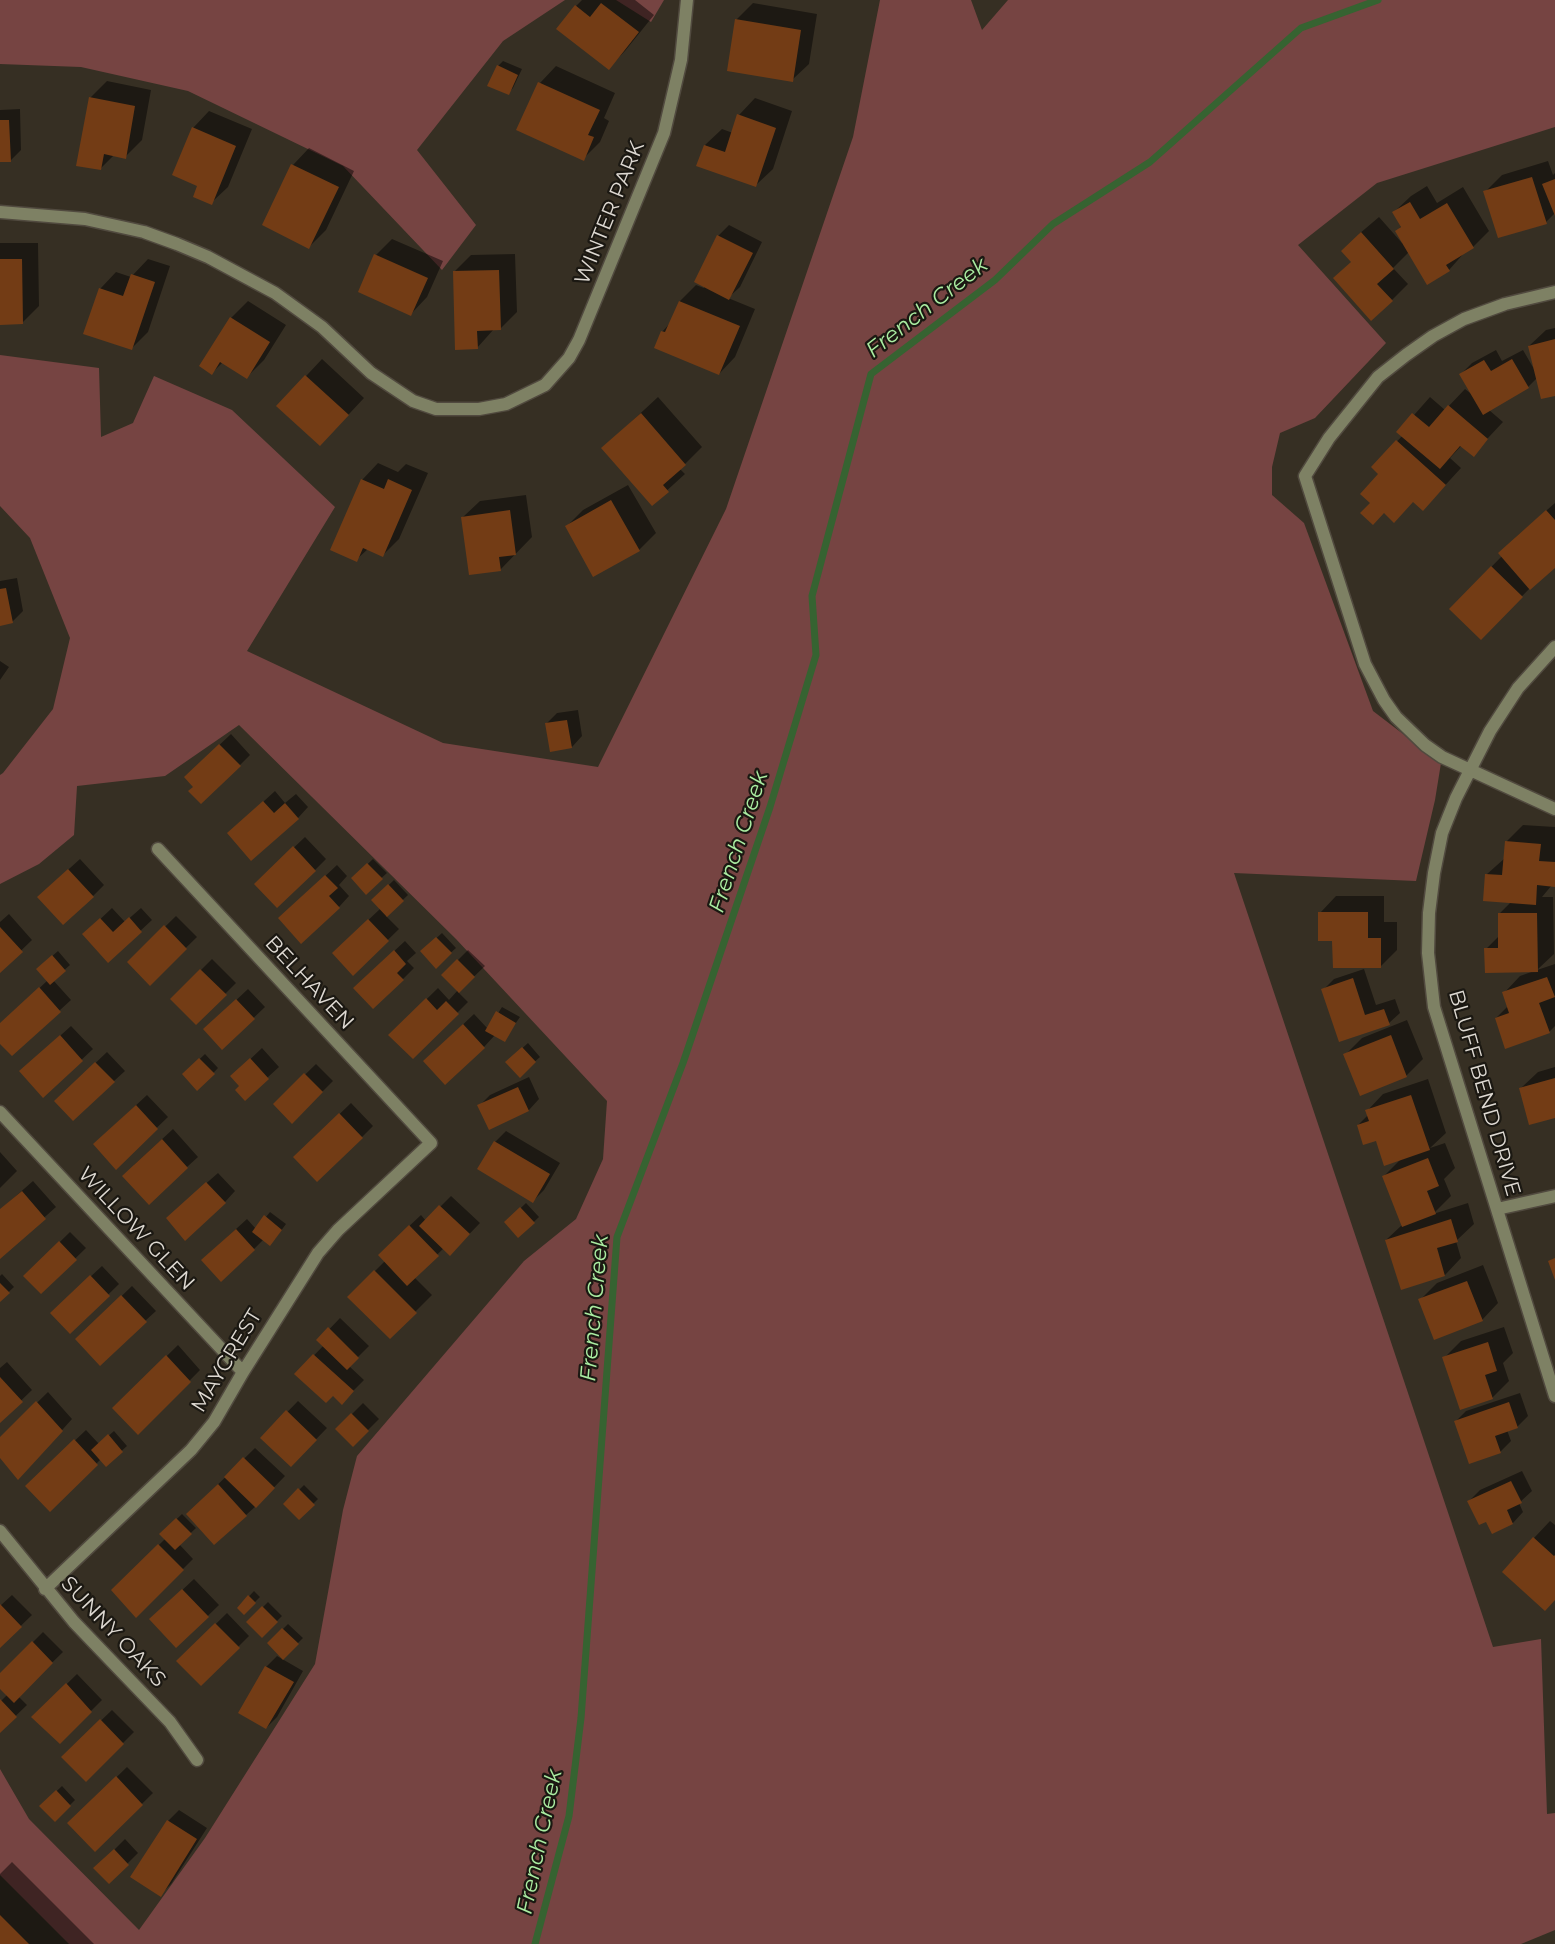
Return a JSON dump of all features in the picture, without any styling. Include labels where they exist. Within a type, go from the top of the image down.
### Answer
[{"type":"street","name":"WINTER PARK","points":[[0,212],[85,219],[144,232],[177,244],[208,257],[275,293],[322,327],[371,373],[413,401],[436,409],[479,409],[506,404],[545,385],[569,358],[579,340],[664,134],[681,60],[687,0]]},
{"type":"street","points":[[1555,292],[1505,304],[1464,319],[1432,336],[1406,355],[1378,377],[1329,438],[1305,476],[1365,664],[1390,709],[1410,732],[1442,757],[1555,810]]},
{"type":"street","name":"BLUFF BEND DRIVE","points":[[1555,647],[1518,688],[1490,731],[1456,798],[1440,843],[1434,873],[1429,913],[1428,953],[1434,1007],[1555,1396]]},
{"type":"street","name":"BELHAVEN","points":[[158,849],[430,1143]]},
{"type":"street","name":"WILLOW GLEN","points":[[0,1112],[243,1372]]},
{"type":"street","name":"MAYCREST","points":[[45,1589],[191,1450],[214,1422],[318,1253],[338,1230],[430,1143]]},
{"type":"street","points":[[1497,1209],[1555,1196]]},
{"type":"street","name":"SUNNY OAKS","points":[[0,1531],[74,1622],[170,1722],[197,1760]]},
{"type":"shaded area","points":[[0,0],[565,0],[503,41],[417,150],[476,225],[442,270],[343,166],[188,91],[81,67],[0,64]]},
{"type":"shaded area","points":[[616,0],[664,0],[651,22]]},
{"type":"shaded area","points":[[880,0],[971,0],[982,30],[1008,0],[1555,0],[1555,127],[1377,183],[1298,245],[1386,343],[1315,418],[1280,433],[1272,467],[1272,495],[1304,523],[1373,711],[1441,763],[1416,881],[1234,873],[1493,1647],[1541,1639],[1547,1814],[1555,1813],[1555,1930],[1521,1944],[69,1944],[0,1875],[0,1769],[29,1819],[139,1930],[205,1838],[315,1664],[343,1510],[357,1456],[524,1261],[576,1219],[603,1159],[607,1101],[456,939],[239,725],[165,776],[77,786],[74,835],[39,864],[0,884],[0,775],[53,709],[70,638],[30,538],[0,506],[0,355],[99,368],[101,437],[133,423],[154,376],[232,410],[335,507],[247,651],[443,743],[598,767],[726,509],[853,137]]},
{"type":"building","points":[[601,3],[639,32],[609,70],[556,29],[575,5],[590,17]]},
{"type":"building","points":[[735,19],[801,30],[793,82],[727,71]]},
{"type":"building","points":[[497,65],[518,75],[509,95],[487,86]]},
{"type":"building","points":[[538,82],[600,110],[588,135],[594,137],[584,161],[516,130]]},
{"type":"building","points":[[89,97],[135,106],[126,159],[104,154],[101,170],[76,166]]},
{"type":"building","points":[[737,114],[776,128],[756,187],[696,166],[704,145],[725,152]]},
{"type":"building","points":[[0,120],[9,120],[11,162],[0,162]]},
{"type":"building","points":[[192,127],[236,146],[212,205],[193,197],[197,186],[172,175]]},
{"type":"building","points":[[291,164],[339,187],[309,249],[262,225]]},
{"type":"building","points":[[1532,177],[1547,224],[1498,238],[1483,191]]},
{"type":"building","points":[[1555,179],[1555,216],[1542,184]]},
{"type":"building","points":[[1410,202],[1420,219],[1447,203],[1474,248],[1446,265],[1450,271],[1427,285],[1395,231],[1401,227],[1392,212]]},
{"type":"building","points":[[1361,232],[1394,269],[1377,284],[1393,301],[1371,321],[1333,278],[1351,262],[1341,251]]},
{"type":"building","points":[[717,235],[753,253],[729,300],[694,282]]},
{"type":"building","points":[[374,254],[428,278],[411,316],[358,292]]},
{"type":"building","points":[[0,259],[22,259],[23,324],[0,325]]},
{"type":"building","points":[[499,270],[501,330],[477,331],[478,349],[455,350],[453,271]]},
{"type":"building","points":[[131,274],[155,282],[132,350],[83,334],[99,288],[123,296]]},
{"type":"building","points":[[679,301],[740,326],[719,375],[654,348],[661,331],[665,332]]},
{"type":"building","points":[[230,317],[270,342],[247,379],[220,362],[212,375],[199,366]]},
{"type":"building","points":[[1555,339],[1555,396],[1541,399],[1528,346]]},
{"type":"building","points":[[1512,359],[1529,388],[1483,415],[1459,374],[1484,360],[1491,371]]},
{"type":"building","points":[[305,375],[349,415],[320,446],[276,406]]},
{"type":"building","points":[[1448,405],[1488,439],[1474,457],[1460,446],[1440,469],[1396,432],[1412,413],[1429,427]]},
{"type":"building","points":[[641,413],[686,465],[663,485],[669,492],[652,506],[601,448]]},
{"type":"building","points":[[1396,440],[1446,485],[1423,511],[1413,502],[1394,523],[1384,513],[1373,525],[1360,513],[1370,503],[1360,494],[1378,474],[1371,467]]},
{"type":"building","points":[[361,479],[384,489],[388,479],[412,490],[383,557],[363,548],[357,562],[330,550]]},
{"type":"building","points":[[611,500],[640,551],[593,577],[565,526]]},
{"type":"building","points":[[510,510],[516,555],[499,557],[501,571],[469,575],[461,517]]},
{"type":"building","points":[[1546,510],[1555,520],[1555,568],[1530,590],[1498,553]]},
{"type":"building","points":[[1491,566],[1523,597],[1481,640],[1449,609]]},
{"type":"building","points":[[6,588],[13,623],[0,626],[0,589]]},
{"type":"building","points":[[567,720],[572,748],[550,752],[545,723]]},
{"type":"building","points":[[219,744],[241,766],[201,804],[188,791],[193,787],[184,777]]},
{"type":"building","points":[[263,801],[274,813],[285,803],[299,819],[251,861],[227,833]]},
{"type":"building","points":[[1505,841],[1541,844],[1539,861],[1555,862],[1555,887],[1537,885],[1536,905],[1483,901],[1485,874],[1502,875]]},
{"type":"building","points":[[293,846],[316,871],[277,908],[254,884]]},
{"type":"building","points":[[367,863],[383,879],[366,895],[351,878]]},
{"type":"building","points":[[68,869],[94,897],[63,925],[37,897]]},
{"type":"building","points":[[325,875],[338,888],[329,896],[340,908],[301,944],[278,918]]},
{"type":"building","points":[[388,884],[404,901],[387,917],[371,900]]},
{"type":"building","points":[[1318,912],[1368,912],[1368,938],[1381,938],[1381,968],[1333,968],[1332,941],[1318,941]]},
{"type":"building","points":[[1498,913],[1537,913],[1538,972],[1485,973],[1484,948],[1498,948]]},
{"type":"building","points":[[129,917],[142,932],[108,963],[82,934],[100,918],[113,932]]},
{"type":"building","points":[[368,919],[389,941],[353,976],[332,953]]},
{"type":"building","points":[[164,925],[187,949],[150,986],[127,962]]},
{"type":"building","points":[[0,927],[23,952],[0,973]]},
{"type":"building","points":[[436,937],[452,953],[436,969],[420,951]]},
{"type":"building","points":[[394,950],[406,964],[397,973],[404,980],[373,1009],[353,988]]},
{"type":"building","points":[[52,955],[66,971],[50,985],[36,969]]},
{"type":"building","points":[[457,959],[475,977],[459,993],[441,975]]},
{"type":"building","points":[[200,969],[227,995],[196,1025],[170,999]]},
{"type":"building","points":[[1547,977],[1555,997],[1539,1003],[1550,1033],[1505,1049],[1495,1018],[1509,1013],[1502,992]]},
{"type":"building","points":[[1353,978],[1365,1015],[1384,1009],[1390,1025],[1339,1042],[1321,989]]},
{"type":"building","points":[[39,987],[61,1012],[12,1056],[0,1044],[0,1023]]},
{"type":"building","points":[[426,998],[437,1010],[446,1001],[459,1014],[413,1059],[388,1035]]},
{"type":"building","points":[[236,999],[255,1019],[222,1050],[203,1029]]},
{"type":"building","points":[[496,1011],[516,1023],[505,1042],[485,1031]]},
{"type":"building","points":[[463,1024],[485,1048],[445,1085],[423,1061]]},
{"type":"building","points":[[60,1035],[83,1061],[43,1098],[19,1071]]},
{"type":"building","points":[[1391,1035],[1407,1077],[1360,1096],[1343,1054]]},
{"type":"building","points":[[522,1047],[536,1062],[520,1078],[505,1062]]},
{"type":"building","points":[[199,1058],[215,1074],[197,1091],[182,1074]]},
{"type":"building","points":[[250,1058],[269,1079],[245,1101],[235,1090],[239,1086],[230,1076]]},
{"type":"building","points":[[95,1062],[115,1082],[73,1121],[54,1101]]},
{"type":"building","points":[[304,1073],[323,1092],[292,1124],[273,1104]]},
{"type":"building","points":[[1555,1078],[1555,1118],[1529,1125],[1519,1088]]},
{"type":"building","points":[[518,1087],[529,1111],[489,1130],[477,1105]]},
{"type":"building","points":[[1411,1095],[1430,1150],[1384,1166],[1376,1141],[1363,1145],[1357,1125],[1369,1121],[1365,1110]]},
{"type":"building","points":[[136,1105],[158,1129],[116,1170],[93,1144]]},
{"type":"building","points":[[339,1113],[363,1138],[317,1182],[293,1157]]},
{"type":"building","points":[[162,1139],[188,1168],[149,1205],[122,1176]]},
{"type":"building","points":[[494,1141],[550,1174],[533,1203],[477,1169]]},
{"type":"building","points":[[1428,1158],[1439,1186],[1427,1191],[1436,1214],[1402,1227],[1382,1176]]},
{"type":"building","points":[[206,1182],[226,1203],[185,1241],[166,1218]]},
{"type":"building","points":[[22,1191],[46,1219],[0,1259],[0,1209]]},
{"type":"building","points":[[439,1205],[470,1234],[450,1256],[419,1226]]},
{"type":"building","points":[[520,1207],[535,1223],[518,1238],[504,1222]]},
{"type":"building","points":[[264,1215],[282,1230],[270,1246],[252,1232]]},
{"type":"building","points":[[1451,1219],[1458,1242],[1437,1248],[1445,1276],[1401,1290],[1385,1240]]},
{"type":"building","points":[[409,1225],[439,1256],[407,1286],[378,1255]]},
{"type":"building","points":[[236,1229],[255,1250],[221,1282],[201,1260]]},
{"type":"building","points":[[59,1241],[77,1260],[41,1294],[23,1276]]},
{"type":"building","points":[[1555,1258],[1555,1280],[1548,1261]]},
{"type":"building","points":[[374,1270],[417,1313],[390,1339],[347,1297]]},
{"type":"building","points":[[90,1275],[110,1296],[70,1334],[50,1313]]},
{"type":"building","points":[[1467,1281],[1483,1321],[1434,1340],[1418,1299]]},
{"type":"building","points":[[0,1283],[10,1293],[0,1302]]},
{"type":"building","points":[[121,1295],[147,1322],[100,1366],[75,1339]]},
{"type":"building","points":[[328,1327],[359,1358],[347,1370],[316,1340]]},
{"type":"building","points":[[1488,1342],[1497,1371],[1485,1375],[1493,1399],[1460,1410],[1442,1357]]},
{"type":"building","points":[[313,1354],[354,1391],[342,1405],[333,1396],[326,1403],[294,1374]]},
{"type":"building","points":[[166,1355],[191,1382],[138,1435],[112,1408]]},
{"type":"building","points":[[0,1377],[23,1402],[0,1423]]},
{"type":"building","points":[[36,1401],[63,1431],[18,1480],[0,1458],[0,1437]]},
{"type":"building","points":[[1509,1402],[1518,1428],[1495,1436],[1501,1453],[1469,1464],[1454,1421]]},
{"type":"building","points":[[286,1410],[317,1440],[291,1467],[260,1438]]},
{"type":"building","points":[[351,1413],[369,1431],[353,1447],[335,1429]]},
{"type":"building","points":[[108,1434],[123,1452],[106,1467],[91,1450]]},
{"type":"building","points":[[74,1439],[98,1465],[50,1512],[25,1486]]},
{"type":"building","points":[[243,1457],[275,1488],[256,1508],[224,1477]]},
{"type":"building","points":[[1511,1481],[1522,1503],[1507,1510],[1513,1524],[1492,1534],[1486,1522],[1479,1525],[1467,1501]]},
{"type":"building","points":[[218,1484],[247,1516],[214,1545],[186,1514]]},
{"type":"building","points":[[298,1488],[315,1505],[299,1520],[283,1504]]},
{"type":"building","points":[[176,1518],[192,1534],[175,1550],[159,1534]]},
{"type":"building","points":[[1533,1537],[1555,1555],[1555,1600],[1545,1611],[1502,1572]]},
{"type":"building","points":[[158,1544],[184,1570],[136,1618],[111,1590]]},
{"type":"building","points":[[182,1589],[209,1617],[176,1648],[149,1619]]},
{"type":"building","points":[[248,1595],[256,1603],[244,1615],[237,1608]]},
{"type":"building","points":[[0,1604],[22,1627],[0,1648]]},
{"type":"building","points":[[262,1606],[278,1622],[262,1638],[246,1622]]},
{"type":"building","points":[[215,1623],[240,1648],[201,1686],[176,1661]]},
{"type":"building","points":[[282,1628],[299,1644],[283,1660],[267,1643]]},
{"type":"building","points":[[32,1641],[53,1663],[14,1703],[0,1689],[0,1673]]},
{"type":"building","points":[[265,1666],[294,1682],[266,1729],[238,1713]]},
{"type":"building","points":[[66,1683],[92,1712],[60,1744],[31,1717]]},
{"type":"building","points":[[0,1699],[17,1717],[0,1733]]},
{"type":"building","points":[[100,1719],[124,1744],[86,1782],[61,1757]]},
{"type":"building","points":[[116,1776],[143,1805],[95,1852],[67,1823]]},
{"type":"building","points":[[56,1790],[71,1806],[55,1822],[39,1806]]},
{"type":"building","points":[[167,1820],[197,1839],[161,1897],[130,1877]]},
{"type":"building","points":[[114,1849],[129,1865],[109,1884],[93,1868]]},
{"type":"building","points":[[0,1915],[29,1944],[0,1944]]},
{"type":"waterway","name":"French Creek","points":[[535,1944],[569,1816],[581,1718],[617,1237],[683,1063],[770,807],[816,655],[812,596],[871,374],[995,280],[1053,224],[1150,162],[1301,28],[1378,0]]}]
